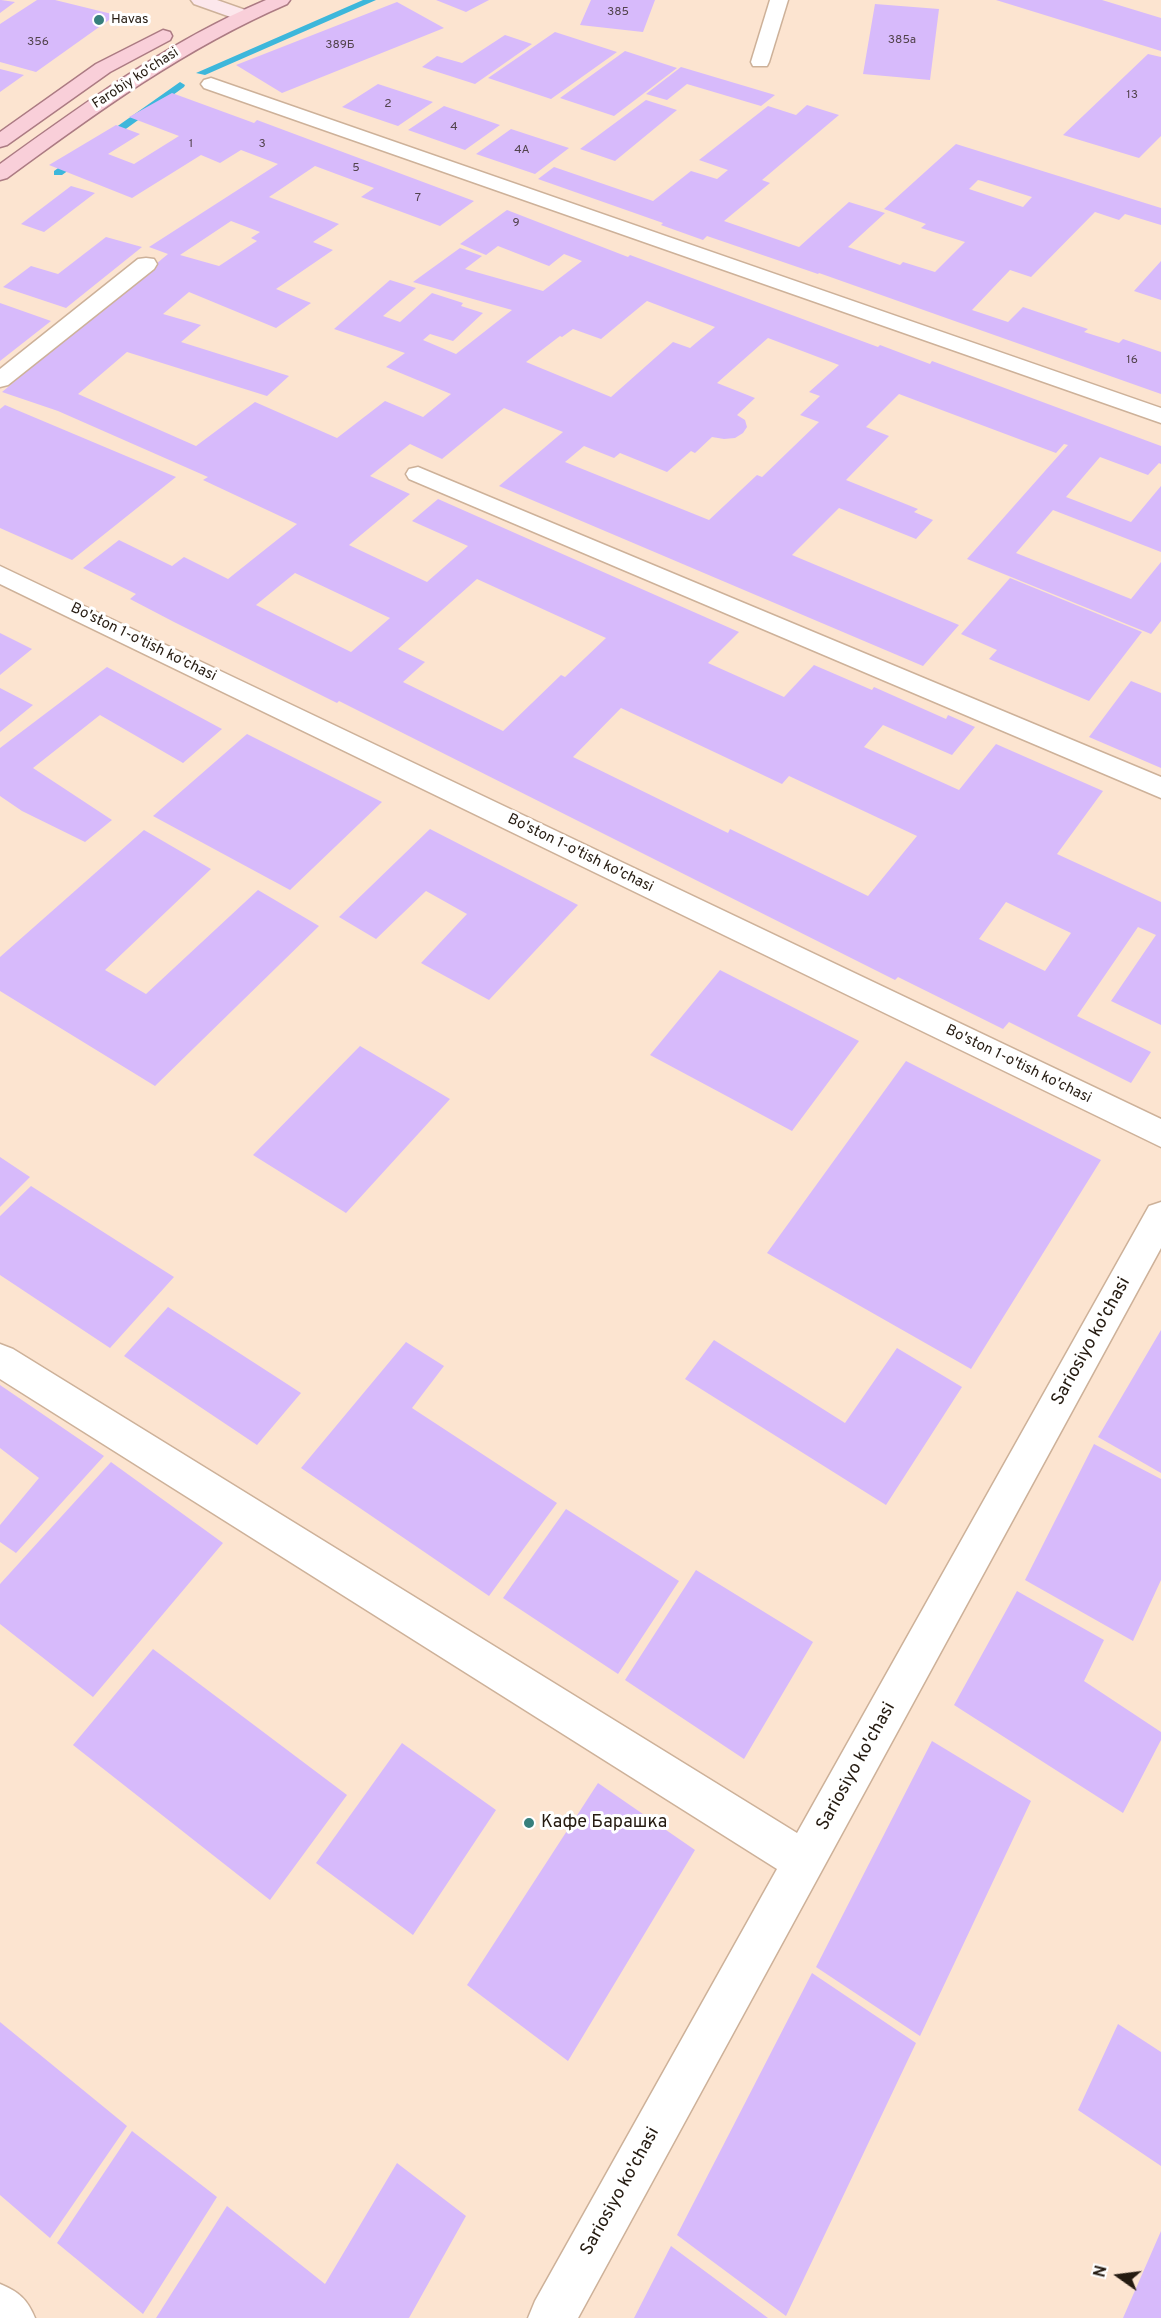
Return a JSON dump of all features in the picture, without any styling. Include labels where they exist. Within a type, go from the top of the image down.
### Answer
[{"type":"main road","points":[[200,0],[233,7]]},
{"type":"main road","name":"Farobiy ko'chasi","points":[[0,141],[103,68],[189,23],[233,7],[270,2]]},
{"type":"main road","name":"Farobiy ko'chasi","points":[[0,174],[233,7]]},
{"type":"street","points":[[760,62],[779,0]]},
{"type":"street","points":[[211,84],[1161,416]]},
{"type":"street","points":[[0,380],[146,264]]},
{"type":"street","points":[[418,474],[1161,788]]},
{"type":"street","name":"Bo'ston 1-o'tish ko'chasi","points":[[0,574],[1161,1134]]},
{"type":"street","name":"Sariosiyo ko'chasi","points":[[552,2318],[1161,1216]]},
{"type":"street","points":[[0,1360],[804,1862]]},
{"type":"street","points":[[0,2308],[11,2318]]},
{"type":"building","points":[[1,0],[15,2],[0,13]]},
{"type":"building","points":[[37,0],[55,0],[116,15],[36,72],[0,62],[0,24]]},
{"type":"building","points":[[436,0],[489,0],[466,12]]},
{"type":"building","points":[[591,0],[655,0],[643,32],[580,25]]},
{"type":"building","points":[[996,0],[1102,0],[1161,18],[1161,51]]},
{"type":"building","points":[[397,2],[444,28],[282,93],[236,65]]},
{"type":"building","points":[[875,4],[939,9],[930,80],[863,74]]},
{"type":"building","points":[[555,32],[617,52],[551,99],[488,78]]},
{"type":"building","points":[[505,35],[532,44],[475,84],[422,67],[437,56],[462,63]]},
{"type":"building","points":[[625,51],[677,68],[614,116],[560,98]]},
{"type":"building","points":[[1148,54],[1161,57],[1161,136],[1139,158],[1063,135]]},
{"type":"building","points":[[681,67],[775,95],[761,106],[687,84],[667,100],[646,94]]},
{"type":"building","points":[[0,69],[24,75],[0,92]]},
{"type":"building","points":[[378,84],[433,102],[398,126],[342,107]]},
{"type":"building","points":[[172,93],[254,123],[257,120],[474,201],[440,226],[361,197],[374,188],[315,166],[269,197],[339,224],[313,242],[333,250],[276,289],[311,303],[276,328],[189,292],[163,314],[201,325],[181,342],[289,376],[267,396],[127,352],[78,394],[196,446],[255,402],[337,438],[385,401],[423,417],[451,394],[386,367],[405,353],[334,329],[390,280],[416,288],[383,316],[400,322],[432,293],[463,303],[461,306],[483,313],[453,341],[430,334],[423,340],[456,354],[512,310],[413,282],[460,248],[482,256],[465,269],[543,291],[582,261],[564,254],[549,266],[498,246],[486,255],[460,244],[507,210],[628,257],[630,255],[878,347],[880,345],[930,364],[932,361],[1161,446],[1161,464],[1159,463],[1148,475],[1100,457],[1066,497],[1131,522],[1161,486],[1161,552],[1053,510],[1016,553],[1131,599],[1161,562],[1161,621],[1151,634],[967,559],[1068,445],[1064,444],[1056,453],[899,394],[866,427],[889,436],[846,480],[918,509],[914,512],[933,520],[916,539],[839,508],[792,555],[959,625],[923,666],[499,486],[563,432],[504,408],[442,459],[410,444],[370,476],[410,494],[349,545],[427,582],[468,546],[412,521],[438,499],[739,632],[708,663],[784,697],[814,665],[872,690],[874,687],[946,719],[948,715],[975,727],[952,755],[883,725],[864,747],[959,790],[996,744],[1103,791],[1057,854],[1161,902],[1161,1025],[1111,1001],[1156,935],[1138,927],[1077,1016],[1151,1052],[1131,1083],[1009,1022],[1003,1029],[898,977],[895,980],[339,701],[337,703],[174,622],[130,599],[136,594],[83,568],[119,540],[172,566],[184,557],[228,579],[297,524],[203,480],[208,477],[58,411],[2,392],[168,254],[149,247],[278,164],[241,150],[220,163],[201,155],[132,198],[49,165],[116,125],[140,134],[108,154],[134,164],[179,136],[129,117]],"holes":[[[231,221],[260,232],[251,238],[257,241],[219,266],[180,255]],[[647,301],[715,327],[690,348],[673,342],[611,397],[526,362],[573,329],[601,339]],[[768,338],[839,365],[809,392],[820,396],[800,415],[819,422],[762,477],[757,475],[709,520],[565,462],[584,446],[614,458],[620,453],[667,472],[691,451],[695,453],[712,437],[735,438],[743,433],[747,427],[745,420],[737,415],[755,398],[717,383]],[[295,573],[390,618],[351,652],[256,605]],[[477,579],[606,638],[565,677],[561,675],[503,731],[403,682],[425,662],[398,649]],[[621,708],[782,784],[789,776],[917,836],[868,896],[730,829],[728,833],[573,757]],[[1006,902],[1071,933],[1045,971],[979,939]]]},
{"type":"building","points":[[646,100],[677,110],[615,161],[580,149]]},
{"type":"building","points":[[807,105],[839,115],[762,180],[770,183],[724,221],[799,247],[849,202],[885,213],[848,247],[900,265],[903,262],[935,272],[965,242],[921,228],[926,224],[884,209],[956,144],[1161,208],[1161,225],[1125,214],[1119,220],[1095,212],[1031,277],[1010,270],[972,310],[1008,322],[1023,307],[1088,329],[1084,332],[1119,343],[1123,339],[1161,352],[1161,394],[819,273],[707,236],[703,240],[661,225],[663,223],[538,179],[554,167],[653,201],[691,171],[717,179],[728,170],[699,160],[768,106],[796,115]],"holes":[[[978,180],[1032,197],[1023,207],[969,189]]]},
{"type":"building","points":[[444,106],[500,125],[465,150],[408,130]]},
{"type":"building","points":[[511,129],[569,148],[535,174],[476,154]]},
{"type":"building","points":[[71,186],[95,193],[44,232],[21,224]]},
{"type":"building","points":[[106,237],[142,247],[66,308],[3,287],[31,266],[58,274]]},
{"type":"building","points":[[1161,261],[1161,300],[1134,291]]},
{"type":"building","points":[[0,303],[51,321],[0,361]]},
{"type":"building","points":[[5,405],[176,477],[72,560],[0,528],[0,409]]},
{"type":"building","points":[[1010,578],[1142,632],[1089,701],[989,659],[997,650],[961,634]]},
{"type":"building","points":[[0,633],[32,649],[0,675]]},
{"type":"building","points":[[107,667],[222,729],[183,763],[100,715],[33,768],[112,820],[85,842],[22,811],[0,796],[0,748]]},
{"type":"building","points":[[1131,681],[1161,693],[1161,768],[1089,737]]},
{"type":"building","points":[[0,688],[33,705],[0,732]]},
{"type":"building","points":[[247,734],[382,802],[290,890],[153,816]]},
{"type":"building","points":[[430,829],[578,905],[489,1000],[421,963],[467,914],[426,891],[376,939],[339,917]]},
{"type":"building","points":[[144,830],[211,869],[105,970],[146,994],[258,890],[319,926],[155,1086],[0,991],[0,957]]},
{"type":"building","points":[[720,970],[859,1041],[792,1131],[650,1055]]},
{"type":"building","points":[[360,1046],[450,1099],[346,1213],[253,1155]]},
{"type":"building","points":[[906,1061],[1101,1160],[971,1369],[767,1253]]},
{"type":"building","points":[[0,1157],[30,1177],[0,1207]]},
{"type":"building","points":[[31,1186],[174,1277],[110,1348],[0,1275],[0,1216]]},
{"type":"building","points":[[168,1307],[301,1393],[257,1445],[124,1356]]},
{"type":"building","points":[[1161,1330],[1161,1473],[1098,1437]]},
{"type":"building","points":[[714,1340],[845,1423],[897,1348],[962,1387],[886,1505],[685,1379]]},
{"type":"building","points":[[406,1342],[444,1366],[412,1408],[557,1503],[489,1596],[301,1468]]},
{"type":"building","points":[[0,1385],[104,1456],[16,1553],[0,1542],[0,1525],[39,1478],[0,1448]]},
{"type":"building","points":[[1094,1444],[1161,1479],[1161,1580],[1133,1641],[1025,1580]]},
{"type":"building","points":[[111,1462],[223,1543],[93,1697],[0,1624],[0,1584]]},
{"type":"building","points":[[566,1509],[679,1581],[618,1674],[503,1598]]},
{"type":"building","points":[[696,1570],[813,1642],[744,1759],[625,1680]]},
{"type":"building","points":[[1017,1591],[1104,1640],[1084,1681],[1161,1732],[1161,1740],[1123,1813],[954,1705]]},
{"type":"building","points":[[153,1649],[347,1795],[270,1900],[73,1745]]},
{"type":"building","points":[[932,1741],[1031,1801],[920,2036],[816,1967]]},
{"type":"building","points":[[402,1743],[496,1810],[413,1935],[316,1863]]},
{"type":"building","points":[[598,1783],[695,1850],[568,2061],[467,1985]]},
{"type":"building","points":[[812,1973],[916,2043],[786,2316],[677,2235]]},
{"type":"building","points":[[0,2022],[127,2126],[50,2238],[0,2195]]},
{"type":"building","points":[[1118,2024],[1161,2052],[1161,2166],[1078,2110]]},
{"type":"building","points":[[132,2131],[217,2197],[143,2314],[57,2243]]},
{"type":"building","points":[[397,2163],[466,2216],[409,2318],[156,2318],[227,2206],[325,2284]]},
{"type":"building","points":[[1161,2231],[1161,2318],[1123,2318]]},
{"type":"building","points":[[671,2246],[768,2318],[634,2318]]},
{"type":"waterway","points":[[201,73],[371,0]]},
{"type":"waterway","points":[[58,173],[180,85]]},
{"type":"place","name":"Havas","points":[[99,20]]},
{"type":"place","name":"Кафе Барашка","points":[[529,1823]]}]
